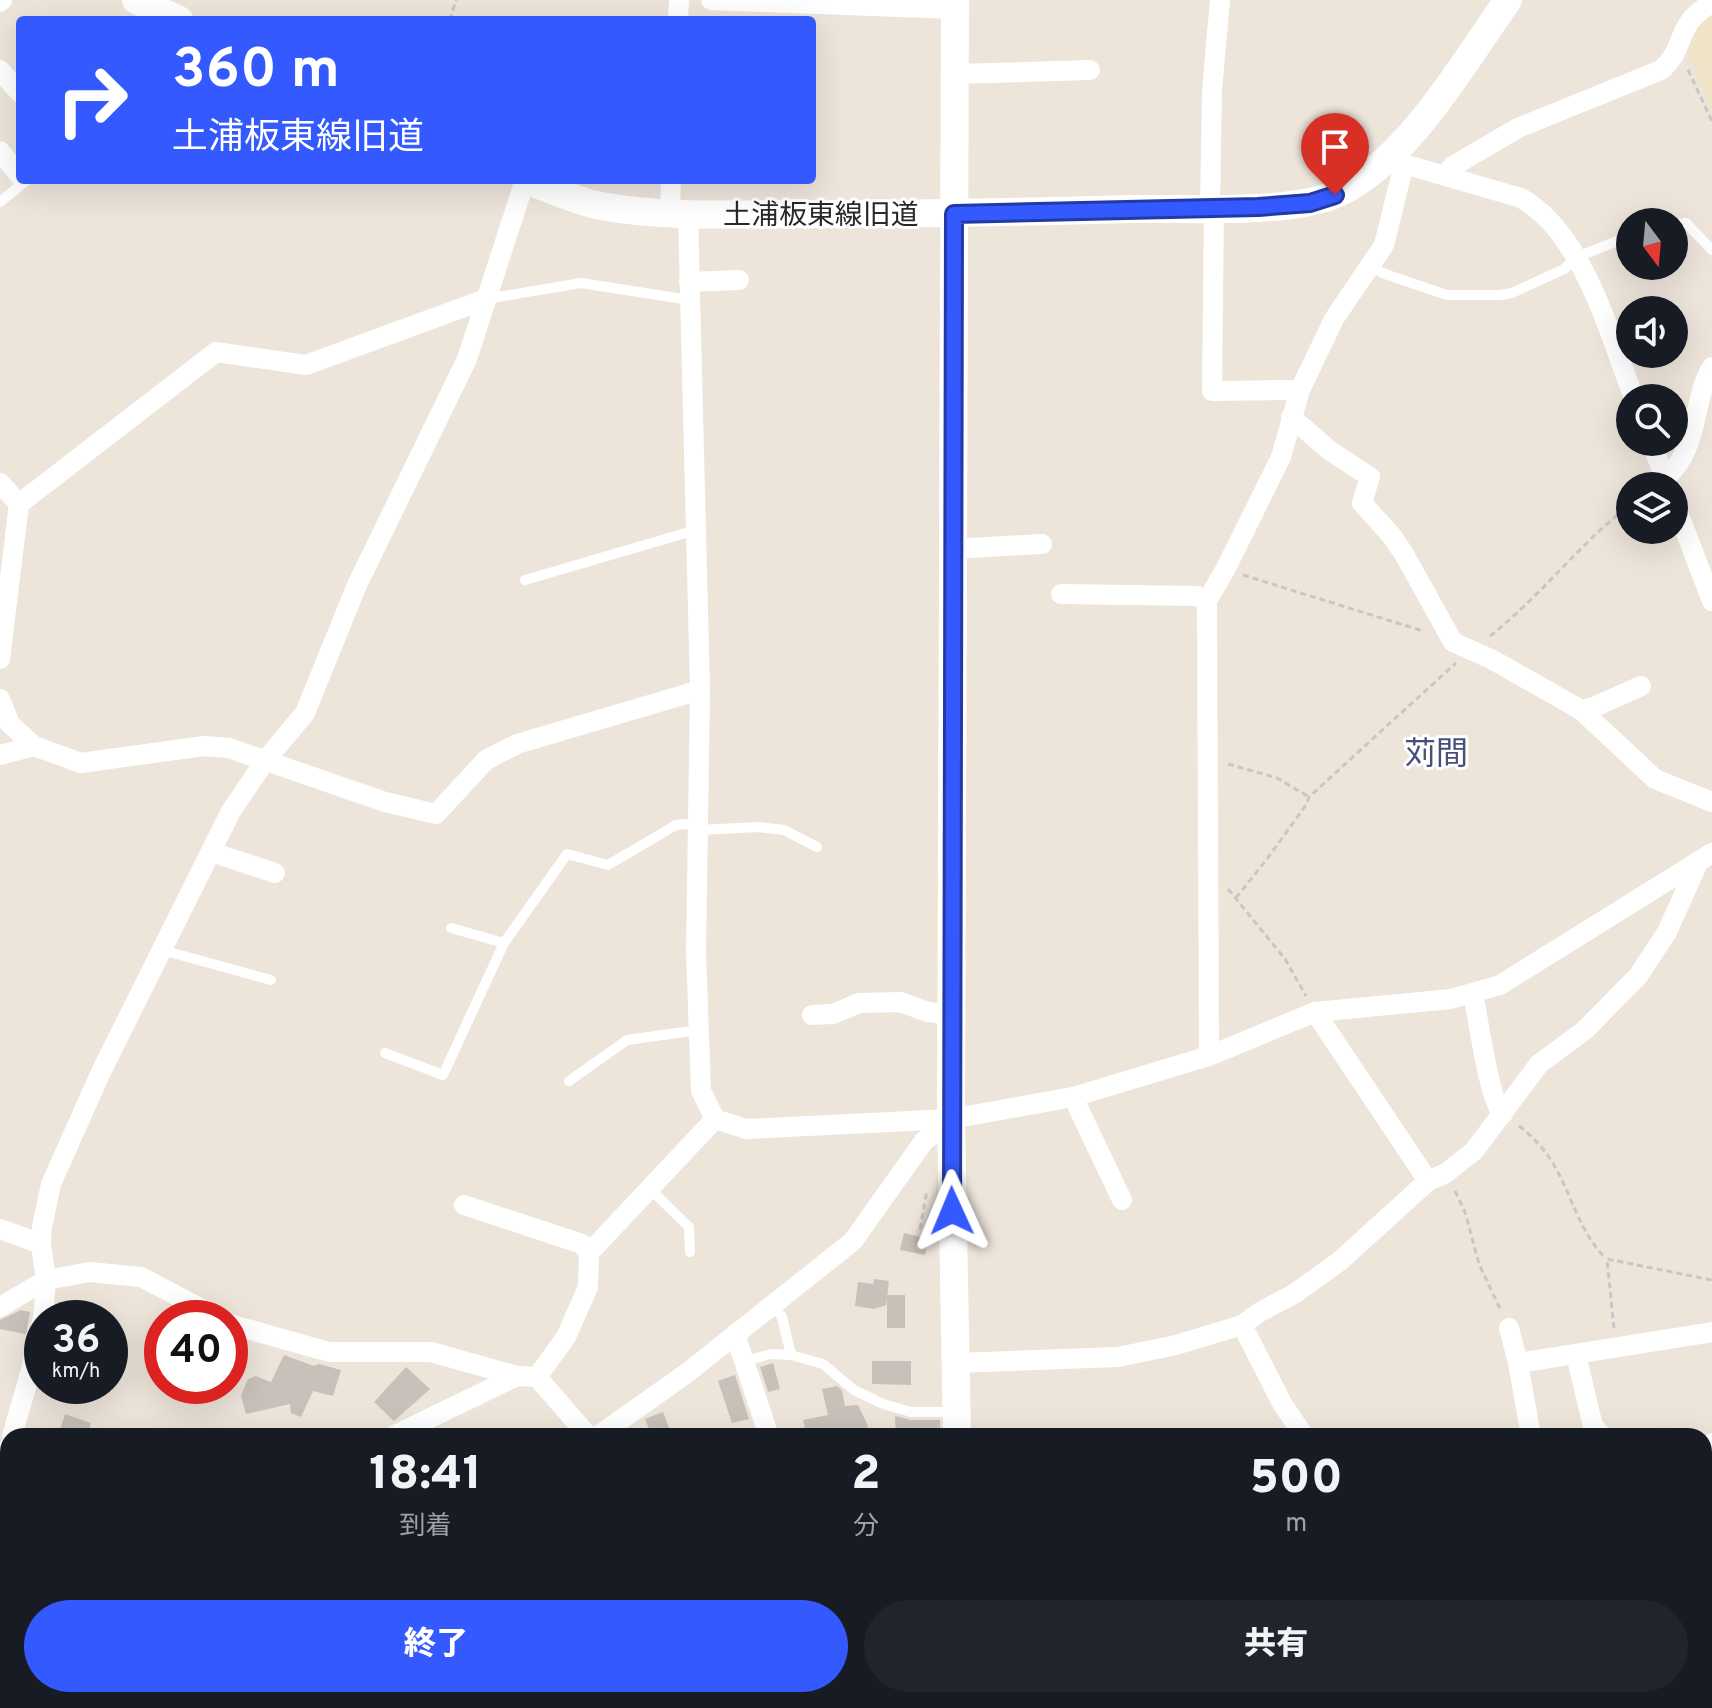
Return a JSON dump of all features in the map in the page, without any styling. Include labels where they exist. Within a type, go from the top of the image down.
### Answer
[{"type":"street","points":[[136,0],[165,16]]},
{"type":"street","points":[[711,0],[955,5],[951,1119],[957,1424]]},
{"type":"street","points":[[1220,0],[1212,91],[1212,391],[1300,390]]},
{"type":"street","name":"土浦板東線旧道","points":[[538,184],[601,206],[679,213],[954,214],[1310,203],[1358,184],[1398,160],[1508,0]]},
{"type":"street","points":[[1445,175],[1453,166],[1518,128],[1661,70],[1671,61],[1686,24],[1699,10],[1712,3]]},
{"type":"street","points":[[0,70],[16,88]]},
{"type":"street","points":[[955,74],[1090,70]]},
{"type":"street","points":[[0,151],[16,170]]},
{"type":"street","points":[[1209,1056],[1207,601],[1281,457],[1300,390],[1334,319],[1384,245],[1398,160],[1521,198],[1533,205],[1577,257],[1629,384]]},
{"type":"street","points":[[44,1300],[46,1280],[41,1244],[51,1184],[101,1072],[231,811],[265,761],[305,713],[357,585],[467,359],[525,184]]},
{"type":"street","points":[[672,184],[690,291],[700,690],[696,952],[701,1091],[715,1119],[746,1129],[951,1119],[1073,1097],[1209,1056],[1315,1012],[1451,999],[1500,985],[1705,858]]},
{"type":"street","points":[[690,291],[739,280]]},
{"type":"street","points":[[0,659],[5,573],[19,504],[216,352],[306,365],[486,299]]},
{"type":"street","points":[[1674,472],[1694,432],[1712,367]]},
{"type":"street","points":[[1291,417],[1329,450],[1370,477],[1362,503],[1391,535],[1462,646],[1581,710],[1655,779],[1712,802]]},
{"type":"street","points":[[0,483],[19,504]]},
{"type":"street","points":[[1688,538],[1712,601]]},
{"type":"street","points":[[953,549],[1042,544]]},
{"type":"street","points":[[1061,594],[1197,596],[1207,601]]},
{"type":"street","points":[[1581,710],[1641,686]]},
{"type":"street","points":[[0,699],[10,724],[34,746],[81,763],[204,746],[229,748],[385,802],[436,814],[486,760],[517,744],[700,690]]},
{"type":"street","points":[[0,755],[34,746]]},
{"type":"street","points":[[211,852],[275,873]]},
{"type":"street","points":[[954,1363],[1118,1357],[1176,1345],[1242,1325],[1294,1294],[1340,1261],[1437,1177],[1474,1151],[1539,1064],[1585,1030],[1638,976],[1667,932],[1705,858]]},
{"type":"street","points":[[1473,993],[1491,1088],[1497,1109],[1503,1114]]},
{"type":"street","points":[[812,1015],[833,1014],[859,1003],[900,1002],[928,1012],[951,1015]]},
{"type":"street","points":[[1315,1012],[1437,1177]]},
{"type":"street","points":[[1073,1097],[1122,1200]]},
{"type":"street","points":[[589,1253],[715,1119]]},
{"type":"street","points":[[609,1428],[687,1373],[853,1241],[924,1141],[951,1119]]},
{"type":"street","points":[[411,1428],[527,1377],[566,1337],[588,1287],[589,1253],[582,1244],[464,1205]]},
{"type":"street","points":[[0,1229],[41,1244]]},
{"type":"street","points":[[0,1307],[46,1280],[90,1272],[141,1277],[185,1300]]},
{"type":"street","points":[[1242,1325],[1283,1405],[1299,1428]]},
{"type":"street","points":[[1509,1328],[1530,1428]]},
{"type":"street","points":[[248,1329],[329,1352],[431,1352],[527,1377],[580,1428]]},
{"type":"street","points":[[1518,1363],[1712,1332]]},
{"type":"street","points":[[735,1334],[766,1428]]},
{"type":"street","points":[[1576,1355],[1595,1428]]},
{"type":"street","points":[[14,1428],[24,1394]]},
{"type":"lane","points":[[0,202],[20,184]]},
{"type":"lane","points":[[1688,225],[1712,250]]},
{"type":"lane","points":[[1369,266],[1447,295],[1500,295],[1512,293],[1564,269],[1577,257],[1616,242]]},
{"type":"lane","points":[[486,299],[581,283],[690,291]]},
{"type":"lane","points":[[525,580],[696,530]]},
{"type":"lane","points":[[385,1053],[443,1075],[504,943],[567,854],[608,865],[676,825],[784,830],[817,847]]},
{"type":"lane","points":[[451,928],[504,943]]},
{"type":"lane","points":[[162,950],[271,980]]},
{"type":"lane","points":[[569,1081],[627,1040],[699,1030]]},
{"type":"lane","points":[[650,1189],[689,1227],[690,1252]]},
{"type":"lane","points":[[772,1305],[782,1317],[791,1355]]},
{"type":"lane","points":[[745,1361],[771,1354],[791,1355],[823,1364],[854,1390],[883,1404],[957,1424]]},
{"type":"path","points":[[1677,48],[1712,121]]},
{"type":"path","points":[[1236,898],[1309,797],[1462,646],[1512,619],[1583,550],[1601,527],[1616,516]]},
{"type":"path","points":[[1225,570],[1386,618],[1462,646]]},
{"type":"path","points":[[1207,757],[1277,778],[1309,797]]},
{"type":"path","points":[[1208,878],[1225,886],[1285,959],[1315,1012]]},
{"type":"path","points":[[1503,1114],[1530,1134],[1554,1162],[1585,1235],[1607,1259],[1617,1347]]},
{"type":"path","points":[[1437,1177],[1465,1212],[1479,1264],[1509,1328]]},
{"type":"path","points":[[1607,1259],[1712,1280]]},
{"type":"shaded area","points":[[1712,13],[1712,112],[1685,47],[1689,36]]},
{"type":"building","points":[[904,1233],[928,1239],[925,1255],[900,1250]]},
{"type":"building","points":[[874,1279],[889,1281],[886,1305],[874,1309],[855,1306],[858,1282],[873,1284]]},
{"type":"building","points":[[887,1295],[905,1295],[905,1328],[887,1328]]},
{"type":"building","points":[[24,1311],[24,1334],[0,1329],[0,1320]]},
{"type":"building","points":[[284,1355],[314,1366],[319,1364],[341,1370],[333,1396],[313,1391],[301,1417],[291,1413],[290,1404],[246,1414],[243,1404],[248,1404],[248,1379],[256,1376],[271,1382]]},
{"type":"building","points":[[872,1361],[911,1361],[911,1385],[872,1384]]},
{"type":"building","points":[[773,1363],[780,1389],[768,1392],[760,1367]]},
{"type":"building","points":[[406,1367],[430,1389],[394,1421],[374,1402]]},
{"type":"building","points":[[735,1375],[749,1419],[732,1423],[718,1381]]},
{"type":"building","points":[[837,1386],[842,1390],[845,1406],[858,1405],[868,1428],[805,1428],[803,1420],[828,1415],[822,1389]]},
{"type":"building","points":[[663,1412],[669,1428],[649,1428],[645,1419]]},
{"type":"building","points":[[65,1414],[91,1423],[89,1428],[61,1428]]},
{"type":"building","points":[[895,1416],[911,1420],[940,1420],[940,1428],[896,1428]]},
{"type":"district","name":"苅間","points":[[1436,753]]},
{"type":"route","points":[[952,1211],[954,214],[1258,207],[1310,203],[1335,195]]}]
